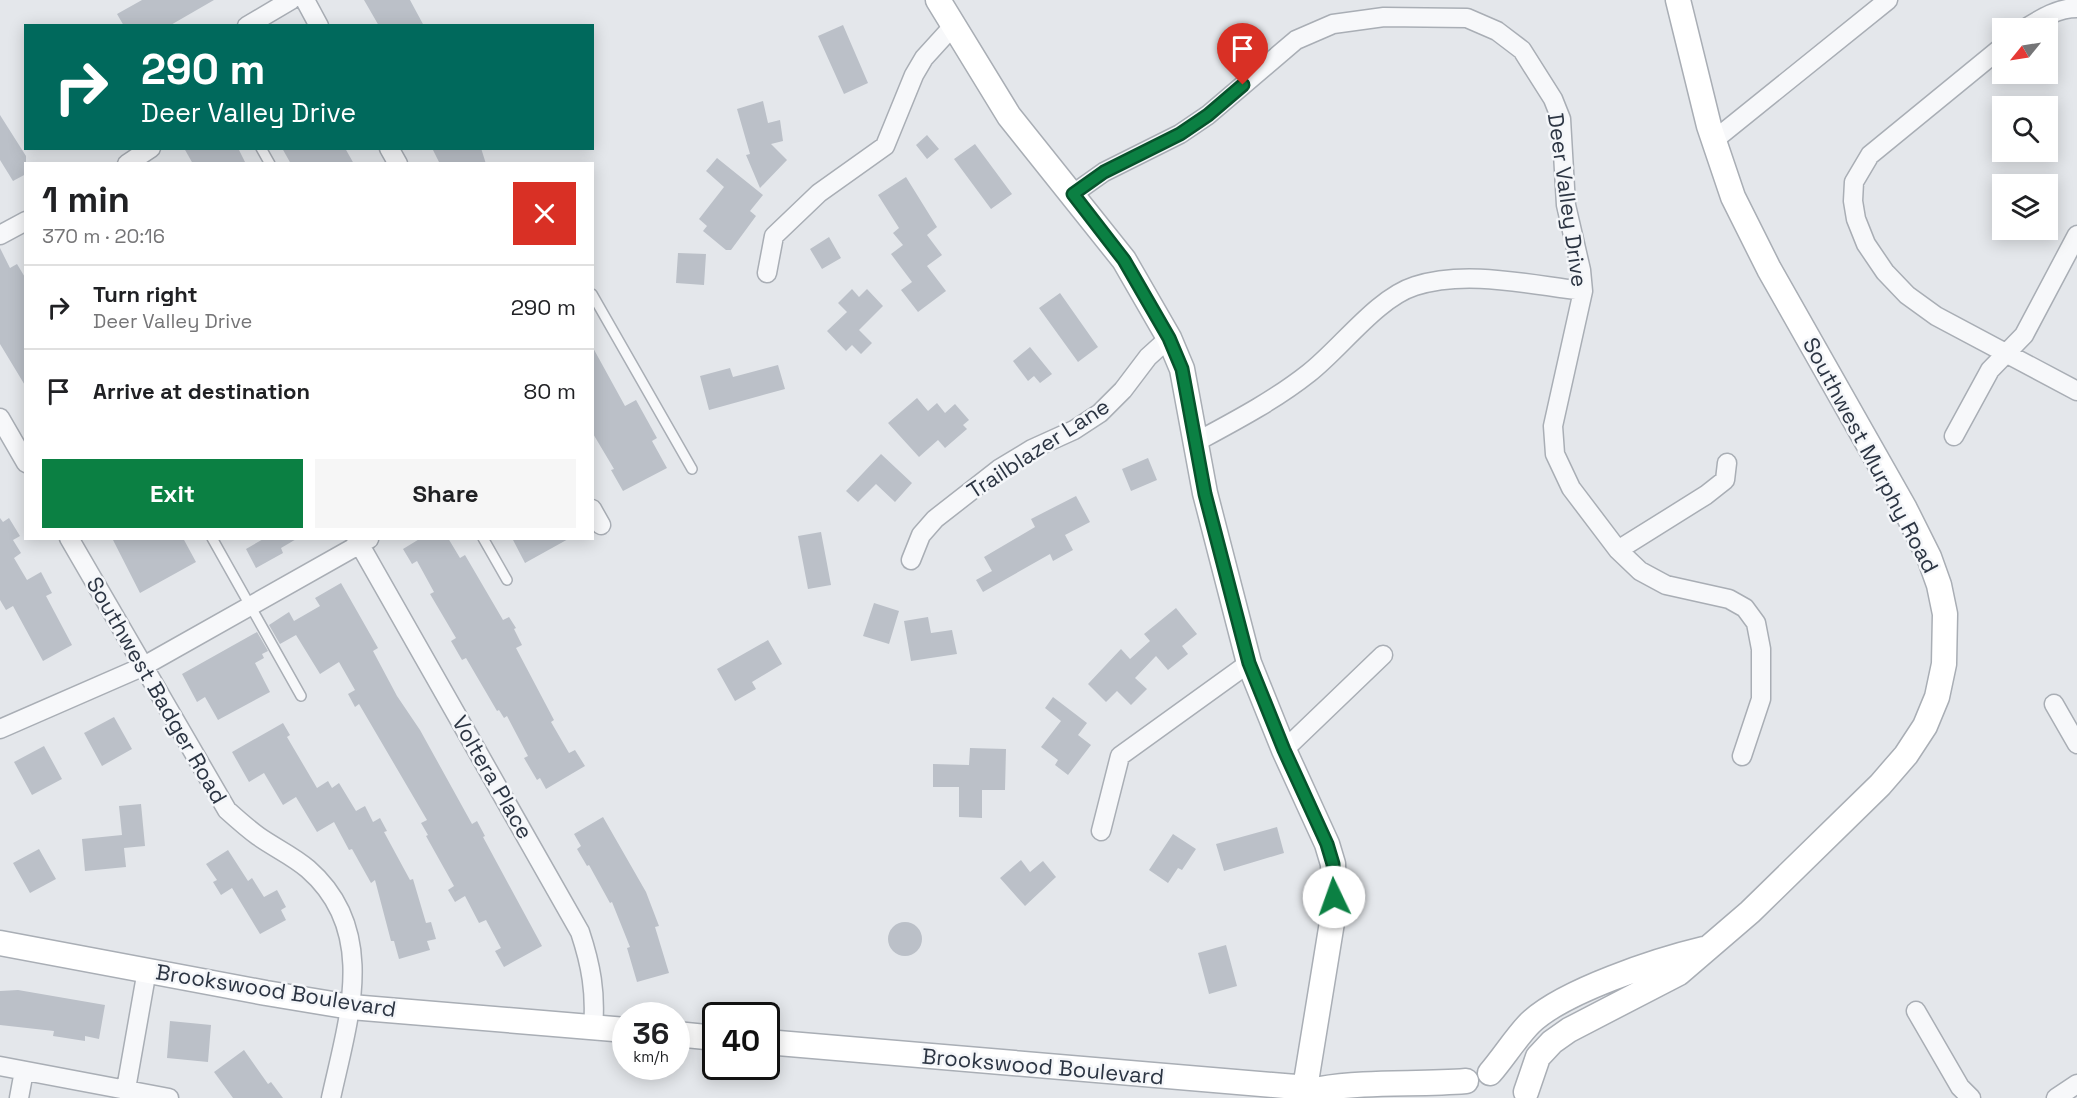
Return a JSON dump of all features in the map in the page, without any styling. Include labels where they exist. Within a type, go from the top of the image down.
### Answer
[{"type":"main road","points":[[938,0],[1009,116],[1124,260],[1169,338],[1182,369],[1218,550],[1249,663],[1284,750],[1327,844],[1333,864],[1335,885],[1331,934],[1312,1089]]},
{"type":"main road","name":"Southwest Murphy Road","points":[[1528,1095],[1538,1057],[1552,1042],[1569,1030],[1679,973],[1750,912],[1880,785],[1906,756],[1925,726],[1936,697],[1944,664],[1945,614],[1939,585],[1929,557],[1905,508],[1756,244],[1733,197],[1713,141],[1678,0]]},
{"type":"main road","name":"Brookswood Boulevard","points":[[0,943],[351,1006],[612,1029]]},
{"type":"main road","name":"Southwest Murphy Road","points":[[1490,1073],[1529,1024],[1552,1006],[1672,957],[1706,948]]},
{"type":"main road","name":"Brookswood Boulevard","points":[[780,1043],[1312,1089],[1346,1098]]},
{"type":"main road","points":[[1490,1073],[1506,1076],[1528,1095]]},
{"type":"main road","name":"Brookswood Boulevard","points":[[1312,1089],[1354,1083],[1419,1084],[1458,1089],[1490,1073]]},
{"type":"street","points":[[250,24],[291,0]]},
{"type":"street","points":[[305,0],[318,24]]},
{"type":"street","points":[[1713,141],[1888,0]]},
{"type":"street","points":[[2045,18],[2059,11],[2077,8]]},
{"type":"street","name":"Deer Valley Drive","points":[[1073,194],[1104,172],[1180,134],[1208,115],[1296,40],[1333,24],[1384,17],[1467,18],[1497,31],[1522,50],[1552,99],[1561,119],[1566,205],[1581,270],[1583,291],[1553,426],[1556,454],[1570,488],[1618,550],[1640,571],[1666,585],[1729,598],[1745,608],[1756,623],[1761,650],[1761,699],[1742,756]]},
{"type":"street","points":[[767,273],[774,236],[819,193],[885,146],[924,58],[954,25]]},
{"type":"street","points":[[1992,55],[1870,155],[1854,182],[1853,201],[1856,219],[1866,244],[1885,272],[1907,296],[1936,316],[2007,352],[2077,392]]},
{"type":"street","points":[[0,235],[24,221]]},
{"type":"street","points":[[1954,436],[1990,370],[2024,335],[2077,235]]},
{"type":"street","points":[[1196,442],[1240,418],[1308,374],[1337,350],[1380,306],[1397,294],[1415,286],[1437,281],[1477,280],[1583,291]]},
{"type":"street","name":"Trailblazer Lane","points":[[911,560],[921,535],[935,519],[999,469],[1032,449],[1074,430],[1100,413],[1123,390],[1148,357],[1169,338]]},
{"type":"street","points":[[0,418],[24,460]]},
{"type":"street","points":[[1618,550],[1706,495],[1725,480],[1727,463]]},
{"type":"street","name":"Southwest Badger Road","points":[[70,540],[142,668],[227,810],[260,837],[309,870],[330,893],[342,914],[351,940],[353,966],[351,1006],[331,1098]]},
{"type":"street","points":[[0,729],[142,668],[361,540]]},
{"type":"street","name":"Voltera Place","points":[[361,540],[580,932],[592,968],[596,1000],[593,1027]]},
{"type":"street","points":[[1284,750],[1383,655]]},
{"type":"street","points":[[1101,831],[1120,756],[1249,663]]},
{"type":"street","points":[[2055,704],[2077,744]]},
{"type":"street","points":[[126,1089],[147,970]]},
{"type":"street","points":[[1916,1011],[1960,1087],[1971,1098]]},
{"type":"street","points":[[0,1066],[169,1098]]},
{"type":"street","points":[[19,1098],[24,1071]]},
{"type":"street","points":[[2056,1098],[2077,1084]]},
{"type":"lane","points":[[594,298],[692,469]]},
{"type":"lane","points":[[213,540],[301,696]]},
{"type":"lane","points":[[484,540],[507,580]]},
{"type":"building","points":[[142,0],[214,0],[172,24],[123,24],[117,14]]},
{"type":"building","points":[[364,0],[410,0],[423,24],[378,24]]},
{"type":"building","points":[[843,25],[868,83],[844,94],[818,36]]},
{"type":"building","points":[[763,101],[768,123],[780,120],[783,141],[771,144],[787,160],[760,188],[746,155],[750,154],[737,109]]},
{"type":"building","points":[[0,115],[26,156],[24,175],[13,181],[0,160]]},
{"type":"building","points":[[927,135],[939,149],[927,159],[916,145]]},
{"type":"building","points":[[975,144],[1012,194],[991,209],[954,159]]},
{"type":"building","points":[[185,150],[239,150],[245,162],[192,162]]},
{"type":"building","points":[[283,150],[346,150],[353,162],[290,162]]},
{"type":"building","points":[[433,150],[482,150],[485,162],[439,162]]},
{"type":"building","points":[[717,158],[763,195],[750,211],[756,216],[731,250],[726,250],[703,231],[707,226],[699,219],[724,187],[706,171]]},
{"type":"building","points":[[906,177],[937,227],[927,235],[942,255],[927,266],[946,291],[918,312],[901,290],[912,282],[891,254],[903,245],[893,233],[899,228],[878,195]]},
{"type":"building","points":[[829,237],[841,258],[822,269],[810,249]]},
{"type":"building","points":[[0,248],[10,268],[17,264],[24,276],[24,384],[0,344]]},
{"type":"building","points":[[678,253],[706,254],[704,285],[676,283]]},
{"type":"building","points":[[852,289],[859,297],[867,289],[883,306],[859,330],[872,343],[861,354],[852,345],[846,351],[827,331],[847,312],[838,303]]},
{"type":"building","points":[[1060,293],[1098,347],[1078,362],[1039,308]]},
{"type":"building","points":[[1030,347],[1052,374],[1040,383],[1034,376],[1028,381],[1013,361]]},
{"type":"building","points":[[594,350],[625,406],[636,400],[657,438],[652,441],[667,468],[623,491],[611,470],[614,469],[594,435]]},
{"type":"building","points":[[778,365],[785,389],[709,410],[700,376],[730,368],[733,377]]},
{"type":"building","points":[[917,398],[928,411],[937,403],[945,413],[955,404],[969,420],[963,425],[967,429],[945,448],[938,440],[919,457],[888,423]]},
{"type":"building","points":[[881,454],[912,483],[895,502],[876,484],[858,502],[846,491]]},
{"type":"building","points":[[1148,458],[1157,480],[1131,491],[1122,469]]},
{"type":"building","points":[[1076,496],[1090,522],[1065,535],[1073,550],[1053,561],[1050,554],[983,592],[976,580],[992,571],[984,557],[1035,527],[1031,519]]},
{"type":"building","points":[[0,518],[3,522],[9,518],[20,536],[13,540],[21,553],[14,558],[27,580],[41,572],[52,593],[46,596],[72,645],[43,661],[13,606],[6,610],[0,600]]},
{"type":"building","points":[[821,532],[831,585],[808,589],[798,536]]},
{"type":"building","points":[[113,540],[184,540],[196,562],[140,593]]},
{"type":"building","points":[[262,540],[295,540],[281,548],[283,553],[256,568],[246,549]]},
{"type":"building","points":[[418,540],[449,540],[460,558],[465,555],[503,620],[509,617],[516,628],[514,629],[522,645],[516,648],[554,720],[551,722],[569,753],[575,750],[585,766],[546,789],[540,778],[537,780],[524,758],[528,756],[507,716],[504,718],[499,710],[497,711],[466,658],[462,660],[451,641],[456,638],[430,594],[434,592],[417,561],[412,564],[403,549]]},
{"type":"building","points":[[513,540],[566,540],[525,563]]},
{"type":"building","points":[[341,583],[378,648],[373,651],[397,696],[420,730],[472,824],[477,821],[485,836],[483,837],[542,946],[504,967],[495,951],[501,948],[486,920],[479,923],[465,896],[455,902],[448,890],[454,886],[426,836],[428,835],[421,823],[427,820],[359,704],[355,707],[348,694],[355,690],[339,662],[320,674],[296,635],[280,644],[269,625],[289,612],[294,621],[320,606],[315,598]]},
{"type":"building","points":[[874,603],[899,611],[889,644],[863,636]]},
{"type":"building","points":[[1176,608],[1197,634],[1182,646],[1188,654],[1168,670],[1156,656],[1135,678],[1147,689],[1131,705],[1117,691],[1106,702],[1088,684],[1121,649],[1130,659],[1150,641],[1144,634]]},
{"type":"building","points":[[928,617],[931,633],[952,630],[957,654],[911,661],[904,621]]},
{"type":"building","points":[[257,632],[268,651],[262,654],[264,658],[255,663],[270,692],[218,720],[205,697],[197,702],[182,674]]},
{"type":"building","points":[[768,640],[782,664],[752,682],[756,689],[735,701],[717,669]]},
{"type":"building","points":[[1053,697],[1087,723],[1078,735],[1091,745],[1068,775],[1055,765],[1058,760],[1041,747],[1061,721],[1045,708]]},
{"type":"building","points":[[114,717],[132,749],[102,766],[84,733]]},
{"type":"building","points":[[283,723],[290,735],[287,737],[317,788],[328,781],[332,788],[339,783],[356,811],[365,806],[373,822],[380,818],[387,831],[384,832],[410,880],[413,879],[426,923],[431,922],[436,939],[427,941],[430,950],[399,959],[394,941],[391,941],[375,880],[371,883],[334,822],[317,832],[296,797],[283,805],[264,773],[249,782],[232,752]]},
{"type":"building","points":[[44,746],[62,779],[32,795],[14,762]]},
{"type":"building","points":[[970,748],[1006,749],[1005,790],[982,790],[982,818],[959,817],[959,787],[933,787],[933,764],[969,765]]},
{"type":"building","points":[[141,804],[145,846],[124,848],[126,867],[85,871],[82,839],[122,835],[119,806]]},
{"type":"building","points":[[603,817],[646,892],[659,926],[655,927],[669,973],[637,982],[627,948],[630,947],[612,902],[610,903],[589,865],[587,866],[577,849],[581,846],[574,834]]},
{"type":"building","points":[[1277,827],[1284,853],[1224,871],[1216,844]]},
{"type":"building","points":[[1173,834],[1196,849],[1182,870],[1178,868],[1168,883],[1149,870]]},
{"type":"building","points":[[39,849],[56,879],[30,893],[13,863]]},
{"type":"building","points":[[228,850],[248,881],[252,878],[264,897],[277,890],[286,907],[281,910],[286,920],[260,934],[232,888],[221,895],[213,882],[217,880],[206,864]]},
{"type":"building","points":[[1021,860],[1030,872],[1043,861],[1056,877],[1025,906],[1000,878]]},
{"type":"building","points":[[905,922],[917,927],[922,939],[917,951],[905,956],[893,951],[888,939],[893,927]]},
{"type":"building","points":[[1226,945],[1237,986],[1209,994],[1198,953]]},
{"type":"building","points":[[18,990],[105,1005],[99,1039],[85,1036],[85,1041],[53,1036],[54,1031],[0,1025],[0,991]]},
{"type":"building","points":[[170,1021],[211,1025],[208,1062],[167,1058]]},
{"type":"building","points":[[244,1050],[268,1084],[271,1082],[283,1098],[233,1098],[214,1072]]},
{"type":"route","points":[[1243,85],[1208,115],[1180,134],[1104,172],[1073,194],[1124,260],[1149,300],[1182,369],[1205,494],[1236,619],[1264,702],[1327,844],[1333,864],[1334,897]]}]
